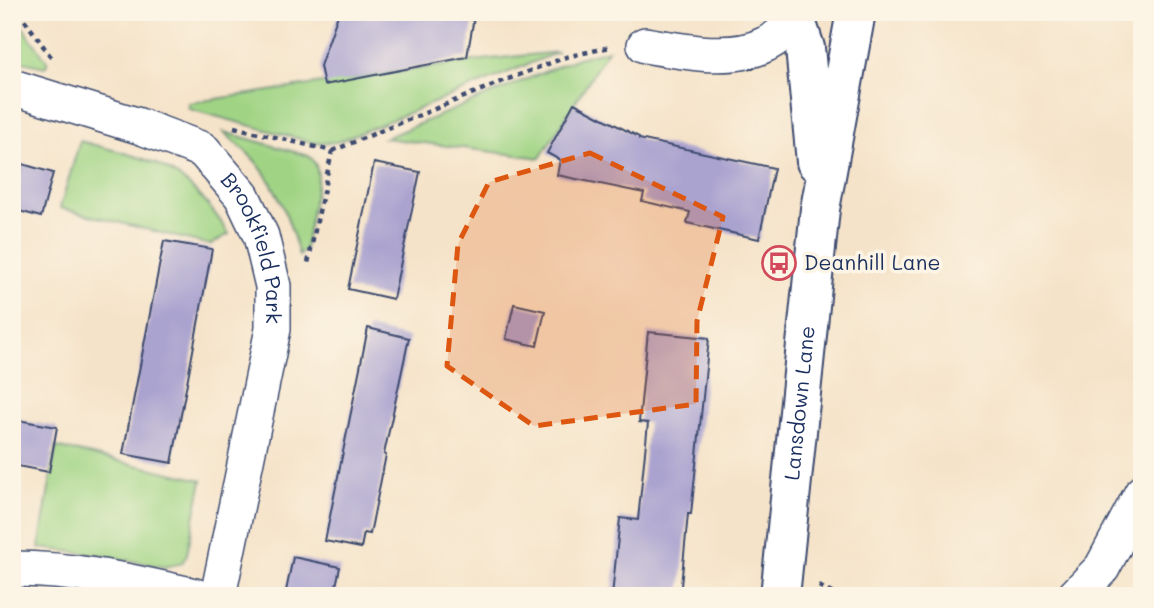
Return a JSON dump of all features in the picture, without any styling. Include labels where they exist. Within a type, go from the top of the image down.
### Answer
[{"type":"street","name":"Lansdown Lane","points":[[780,596],[820,209],[856,12]]},
{"type":"street","name":"Lansdown Lane","points":[[796,17],[805,48],[820,209]]},
{"type":"street","points":[[645,45],[696,54],[751,50],[766,44],[796,17]]},
{"type":"street","name":"Brookfield Park","points":[[12,87],[139,126],[203,150],[242,196],[261,236],[273,286],[273,329],[218,596]]},
{"type":"street","points":[[1075,596],[1102,568],[1142,494]]},
{"type":"street","points":[[12,569],[47,569],[113,577],[195,596]]},
{"type":"path","points":[[332,151],[503,80],[566,57],[619,45],[645,45]]},
{"type":"highlighted area","points":[[590,153],[723,217],[697,321],[696,404],[534,426],[447,366],[458,244],[489,182]]},
{"type":"green space","points":[[12,12],[47,61],[44,67],[12,59]]},
{"type":"green space","points":[[608,50],[540,158],[385,138],[578,58]]},
{"type":"green space","points":[[558,52],[337,142],[315,143],[189,109],[188,103],[473,61]]},
{"type":"green space","points":[[224,132],[309,156],[315,163],[318,177],[305,249],[299,256],[288,218],[271,183],[252,158]]},
{"type":"green space","points":[[80,141],[144,159],[170,171],[203,199],[229,234],[210,245],[60,208]]},
{"type":"green space","points":[[56,447],[202,480],[187,554],[182,563],[164,567],[100,555],[39,548]]},
{"type":"building","points":[[339,12],[475,12],[467,57],[324,85],[320,66]]},
{"type":"building","points":[[574,103],[639,139],[774,168],[759,239],[687,223],[690,212],[642,201],[644,193],[557,175],[560,160],[547,153]]},
{"type":"building","points":[[12,161],[53,173],[41,217],[12,209]]},
{"type":"building","points":[[374,163],[420,172],[393,299],[348,289]]},
{"type":"building","points":[[164,241],[212,249],[172,463],[123,454]]},
{"type":"building","points":[[514,304],[545,311],[537,346],[506,339]]},
{"type":"building","points":[[368,328],[409,338],[370,534],[364,533],[361,548],[325,541]]},
{"type":"building","points":[[648,332],[709,338],[680,596],[612,596],[620,518],[638,520],[648,423],[639,422]]},
{"type":"building","points":[[12,419],[57,427],[49,472],[12,465]]},
{"type":"building","points":[[293,557],[340,567],[334,596],[285,596]]},
{"type":"place","name":"Deanhill Lane","points":[[779,263]]}]
